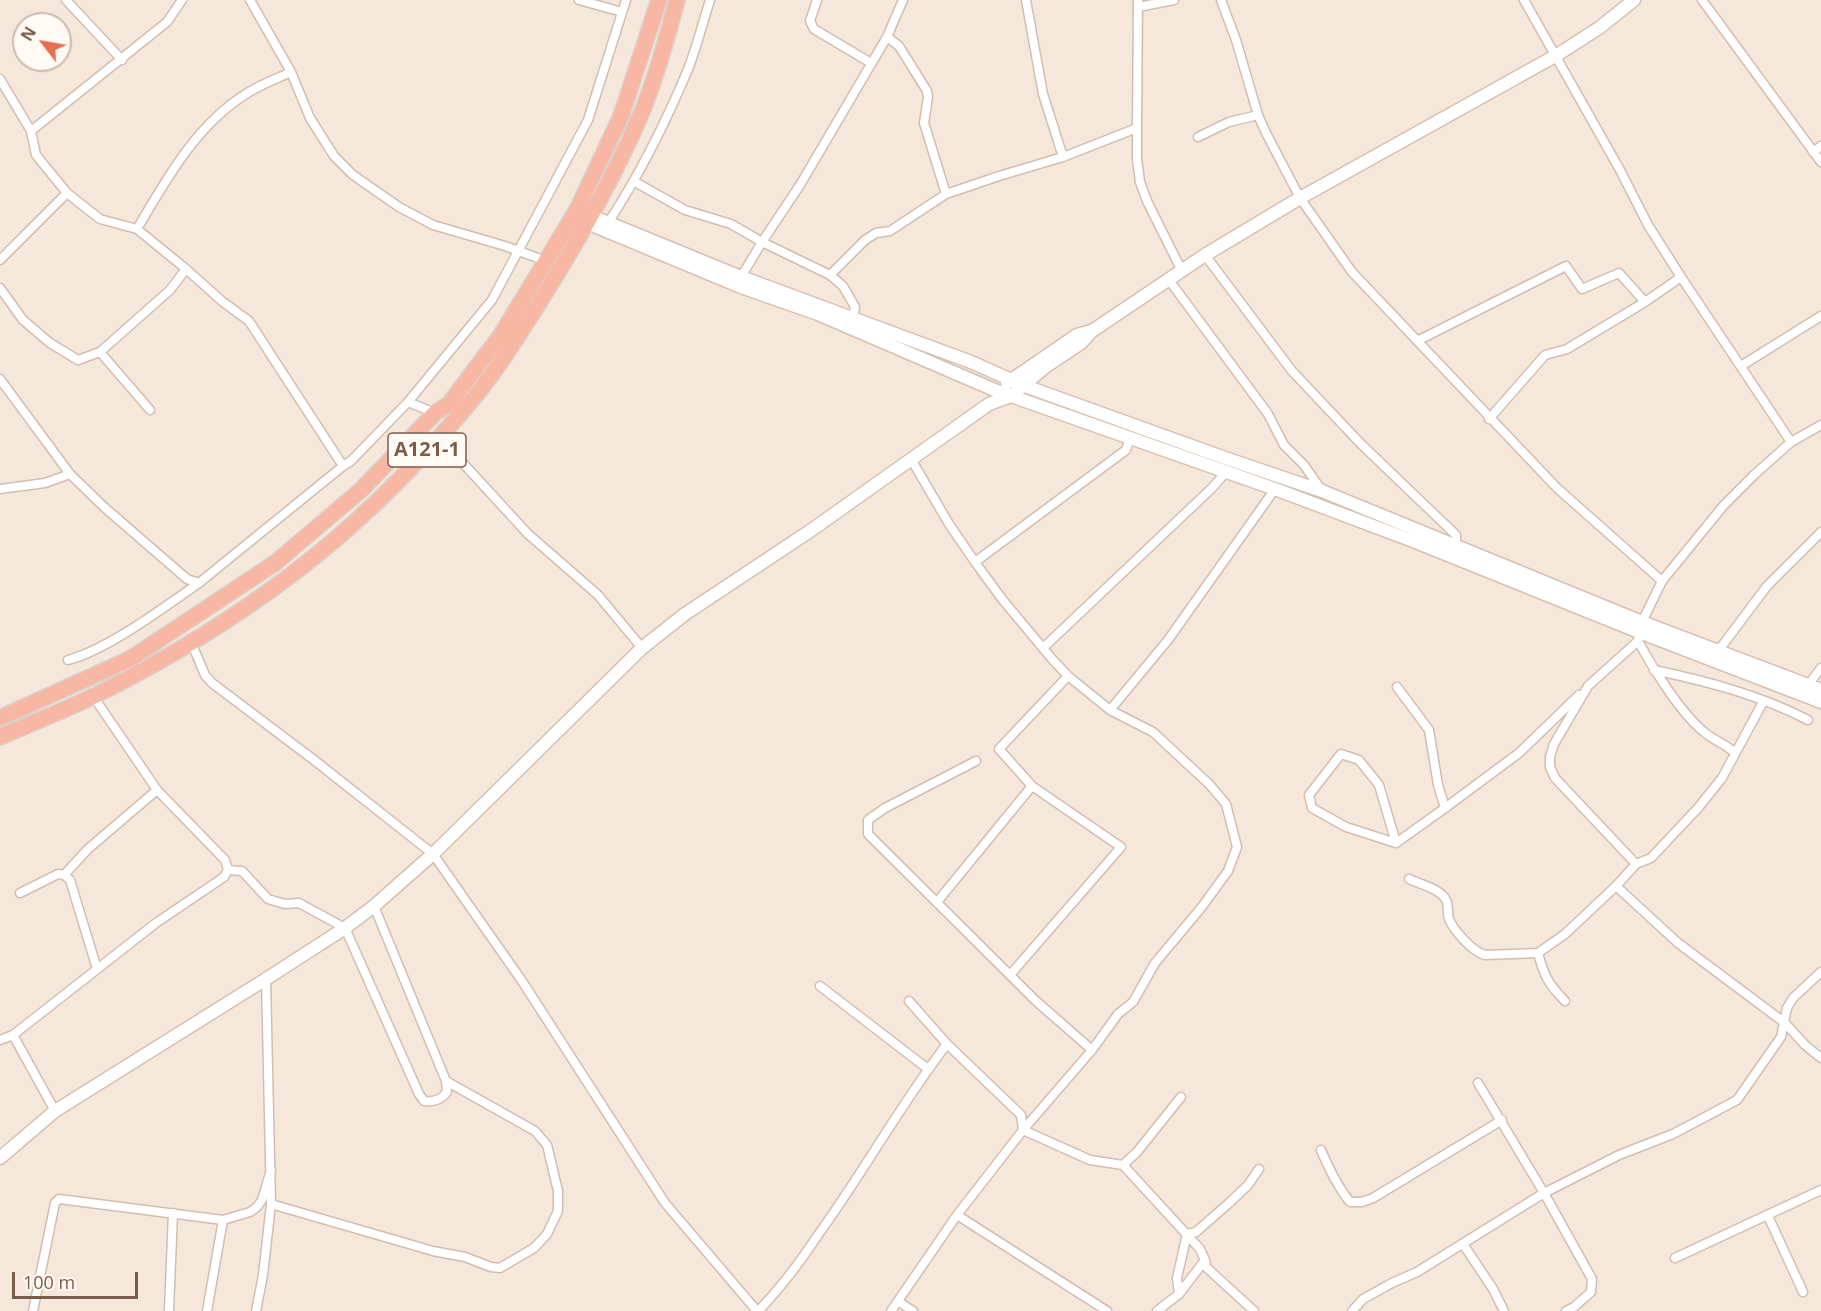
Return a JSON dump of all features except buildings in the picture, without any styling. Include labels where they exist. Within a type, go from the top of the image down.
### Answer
[{"type":"highway","name":"A121-1","points":[[0,718],[130,659],[275,562],[361,490],[435,413],[449,404],[501,335],[546,261],[582,217],[621,116],[659,0]]},
{"type":"highway","name":"A121-1","points":[[0,737],[93,696],[191,642],[291,575],[343,533],[462,413],[514,343],[641,114],[664,48],[677,0]]},
{"type":"main road","points":[[0,1158],[55,1111],[266,979],[345,928],[374,906],[432,854],[642,648],[685,614],[810,531],[989,404],[1011,396],[1025,386],[1040,366],[1077,335],[1092,331],[1205,255],[1300,198],[1557,55],[1599,28],[1634,0]]},
{"type":"main road","points":[[582,217],[608,223],[741,277],[853,318],[1025,386],[1322,491],[1456,545],[1640,632],[1719,650],[1821,690]]},
{"type":"main road","points":[[582,217],[741,287],[818,314],[997,391],[1275,489],[1413,541],[1821,702]]},
{"type":"main road","points":[[989,404],[997,391],[1011,380],[1040,366]]},
{"type":"main road","points":[[993,372],[1018,371],[1040,366]]},
{"type":"main road","points":[[1040,366],[1048,387],[1055,396]]},
{"type":"street","points":[[66,0],[122,60]]},
{"type":"street","points":[[31,131],[167,22],[182,0]]},
{"type":"street","points":[[250,0],[291,72],[310,118],[334,156],[352,175],[399,207],[434,225],[546,261]]},
{"type":"street","points":[[579,0],[622,12]]},
{"type":"street","points":[[68,660],[80,657],[117,636],[200,582],[351,461],[408,402],[492,300],[546,201],[588,120],[626,0]]},
{"type":"street","points":[[608,223],[635,182],[649,154],[689,65],[710,0]]},
{"type":"street","points":[[817,0],[810,21],[814,29],[871,63]]},
{"type":"street","points":[[741,277],[800,185],[887,37],[903,0]]},
{"type":"street","points":[[1026,0],[1043,94],[1063,158]]},
{"type":"street","points":[[1174,0],[1138,4],[1137,159],[1140,182],[1147,201],[1182,271]]},
{"type":"street","points":[[1211,0],[1221,0],[1236,40],[1258,115],[1300,198],[1352,272],[1557,489],[1662,581]]},
{"type":"street","points":[[1524,0],[1557,55],[1648,225],[1791,442]]},
{"type":"street","points":[[1702,0],[1821,162]]},
{"type":"street","points":[[887,37],[899,46],[927,91],[924,123],[946,194]]},
{"type":"street","points":[[137,229],[167,177],[206,127],[245,94],[291,72]]},
{"type":"street","points":[[0,79],[31,131],[36,154],[67,194],[100,219],[137,229],[223,302],[249,321],[343,466]]},
{"type":"street","points":[[1198,137],[1229,122],[1258,115]]},
{"type":"street","points":[[830,276],[865,240],[876,233],[890,231],[946,194],[1063,158],[1137,128]]},
{"type":"street","points":[[1813,152],[1821,146]]},
{"type":"street","points":[[635,182],[685,210],[731,224],[830,276],[843,286],[855,307],[853,318]]},
{"type":"street","points":[[0,260],[67,194]]},
{"type":"street","points":[[1205,255],[1292,371],[1361,444],[1456,535],[1456,545]]},
{"type":"street","points":[[1417,340],[1566,266],[1582,289],[1619,273],[1645,302]]},
{"type":"street","points":[[0,288],[23,320],[50,343],[78,360],[100,352],[170,290],[186,269]]},
{"type":"street","points":[[1489,419],[1545,355],[1567,349],[1645,302],[1681,277]]},
{"type":"street","points":[[1168,280],[1268,414],[1284,445],[1304,465],[1322,491]]},
{"type":"street","points":[[1741,366],[1821,316]]},
{"type":"street","points":[[100,352],[150,410]]},
{"type":"street","points":[[0,379],[70,474],[104,507],[187,579],[200,582]]},
{"type":"street","points":[[408,402],[435,413]]},
{"type":"street","points":[[1396,843],[1519,753],[1588,686],[1640,632],[1662,581],[1724,505],[1791,442],[1821,425]]},
{"type":"street","points":[[975,562],[1126,450],[1130,438]]},
{"type":"street","points":[[891,1311],[957,1215],[1023,1130],[1092,1050],[1118,1014],[1133,1002],[1155,963],[1201,908],[1228,871],[1237,847],[1226,804],[1209,784],[1153,732],[1110,710],[1068,676],[1043,648],[975,562],[949,524],[911,459]]},
{"type":"street","points":[[460,460],[528,534],[598,595],[642,648]]},
{"type":"street","points":[[1043,648],[1212,488],[1226,472]]},
{"type":"street","points":[[0,489],[45,483],[70,474]]},
{"type":"street","points":[[1110,710],[1168,640],[1275,489]]},
{"type":"street","points":[[1719,650],[1767,586],[1821,532]]},
{"type":"street","points":[[1640,632],[1654,670],[1704,733],[1735,753]]},
{"type":"street","points":[[191,642],[205,675],[212,684],[314,760],[432,854],[522,981],[666,1203],[758,1311],[777,1293],[834,1214],[928,1068],[947,1044]]},
{"type":"street","points":[[1808,685],[1821,668]]},
{"type":"street","points":[[1654,670],[1703,681],[1789,710],[1808,720]]},
{"type":"street","points":[[1010,975],[1121,847],[1032,786],[999,749],[1068,676]]},
{"type":"street","points":[[1588,686],[1554,744],[1550,767],[1555,778],[1636,864]]},
{"type":"street","points":[[1397,687],[1428,730],[1438,785],[1445,808]]},
{"type":"street","points":[[0,1040],[13,1035],[156,923],[224,877],[228,870],[225,860],[157,790],[93,696]]},
{"type":"street","points":[[1409,879],[1438,892],[1446,899],[1452,924],[1477,952],[1485,955],[1538,953],[1565,934],[1636,864],[1651,858],[1698,808],[1722,778],[1763,702]]},
{"type":"street","points":[[1341,754],[1359,760],[1379,785],[1396,843],[1346,827],[1312,808],[1309,795],[1341,754]]},
{"type":"street","points":[[976,761],[885,808],[868,820],[868,834],[1035,1002],[1092,1050]]},
{"type":"street","points":[[937,902],[1032,786]]},
{"type":"street","points":[[64,875],[88,849],[157,790]]},
{"type":"street","points":[[228,870],[242,871],[268,899],[285,904],[299,903],[345,928],[419,1094],[424,1101],[432,1102],[442,1098],[447,1092],[446,1081],[374,906]]},
{"type":"street","points":[[20,893],[58,874],[70,880],[97,969]]},
{"type":"street","points":[[1616,886],[1678,943],[1785,1023],[1805,1045],[1821,1058]]},
{"type":"street","points":[[1538,953],[1543,973],[1550,986],[1565,1001]]},
{"type":"street","points":[[1352,1311],[1363,1299],[1417,1272],[1544,1193],[1619,1155],[1673,1134],[1737,1100],[1781,1037],[1787,1008],[1793,998],[1821,972]]},
{"type":"street","points":[[256,1311],[263,1275],[271,1204],[266,979]]},
{"type":"street","points":[[820,986],[928,1068]]},
{"type":"street","points":[[909,1002],[947,1044],[1021,1115],[1023,1130]]},
{"type":"street","points":[[13,1035],[55,1111]]},
{"type":"street","points":[[271,1204],[433,1251],[465,1257],[491,1268],[500,1268],[534,1248],[547,1234],[558,1211],[558,1191],[547,1145],[535,1131],[446,1081]]},
{"type":"street","points":[[1478,1083],[1502,1120],[1592,1279],[1591,1292],[1572,1310]]},
{"type":"street","points":[[1123,1165],[1137,1152],[1181,1096]]},
{"type":"street","points":[[1321,1150],[1329,1171],[1350,1202],[1362,1202],[1373,1198],[1502,1120]]},
{"type":"street","points":[[1023,1130],[1090,1160],[1123,1165],[1200,1249],[1206,1267],[1254,1311]]},
{"type":"street","points":[[1187,1234],[1196,1232],[1229,1203],[1248,1185],[1259,1169]]},
{"type":"street","points":[[33,1311],[55,1203],[59,1199],[223,1220],[250,1212],[257,1207],[262,1200],[271,1170]]},
{"type":"street","points":[[1676,1258],[1821,1190]]},
{"type":"street","points":[[169,1311],[173,1213]]},
{"type":"street","points":[[957,1215],[1107,1311]]},
{"type":"street","points":[[1768,1216],[1803,1292]]},
{"type":"street","points":[[207,1311],[223,1220]]},
{"type":"street","points":[[1179,1294],[1177,1278],[1187,1234]]},
{"type":"street","points":[[1463,1244],[1493,1289],[1503,1311]]},
{"type":"street","points":[[1157,1311],[1179,1294],[1205,1260]]},
{"type":"street","points":[[899,1302],[913,1311]]},
{"type":"shaded area","points":[[0,0],[1821,0],[1821,1311],[0,1311]]}]
